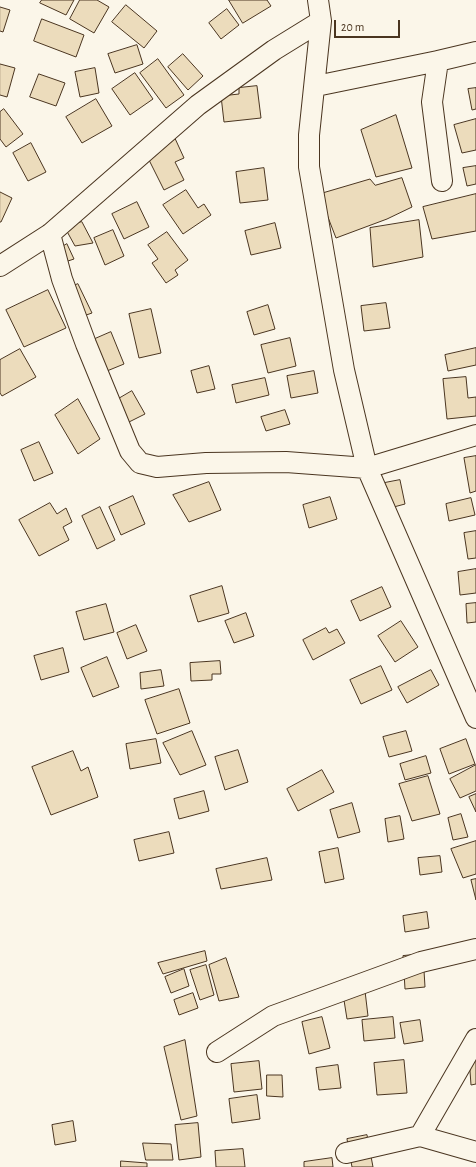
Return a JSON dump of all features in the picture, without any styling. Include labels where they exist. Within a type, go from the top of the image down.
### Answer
[{"type":"street","points":[[318,0],[321,21],[316,86],[310,135],[309,167],[344,370],[367,468],[476,718]]},
{"type":"street","points":[[0,266],[50,234],[198,105],[274,50],[321,21]]},
{"type":"street","points":[[316,86],[476,52]]},
{"type":"street","points":[[438,61],[432,102],[442,181]]},
{"type":"street","points":[[50,234],[53,250],[62,279],[86,344],[130,451],[140,463],[157,467],[206,463],[286,462],[367,468],[476,435]]},
{"type":"street","points":[[217,1052],[273,1016],[421,962],[476,948]]},
{"type":"street","points":[[420,1136],[476,1038]]},
{"type":"street","points":[[346,1153],[420,1136],[476,1152]]},
{"type":"building","points":[[42,0],[74,0],[66,15],[40,3]]},
{"type":"building","points":[[80,0],[97,0],[109,7],[94,33],[70,19]]},
{"type":"building","points":[[229,0],[267,0],[271,6],[243,23]]},
{"type":"building","points":[[126,5],[157,31],[144,48],[112,22]]},
{"type":"building","points":[[0,7],[10,10],[3,32],[0,31]]},
{"type":"building","points":[[227,9],[239,25],[221,39],[209,23]]},
{"type":"building","points":[[42,19],[84,35],[76,57],[34,41]]},
{"type":"building","points":[[137,45],[143,64],[115,73],[108,54]]},
{"type":"building","points":[[183,54],[203,76],[188,90],[168,67]]},
{"type":"building","points":[[158,59],[184,95],[166,108],[140,73]]},
{"type":"building","points":[[0,64],[15,68],[7,97],[0,95]]},
{"type":"building","points":[[95,68],[99,93],[80,97],[75,72]]},
{"type":"building","points":[[135,73],[153,99],[130,115],[112,89]]},
{"type":"building","points":[[39,74],[65,83],[56,106],[30,97]]},
{"type":"building","points":[[257,86],[261,118],[224,122],[221,96],[239,94],[239,88]]},
{"type":"building","points":[[476,88],[476,109],[472,110],[468,89]]},
{"type":"building","points":[[96,99],[112,126],[82,143],[66,117]]},
{"type":"building","points":[[4,109],[23,134],[6,147],[0,139],[0,112]]},
{"type":"building","points":[[396,115],[412,168],[376,177],[361,130]]},
{"type":"building","points":[[476,119],[476,150],[462,153],[454,125]]},
{"type":"building","points":[[173,134],[184,158],[175,162],[184,180],[164,190],[147,156]]},
{"type":"building","points":[[31,143],[46,172],[28,181],[13,153]]},
{"type":"building","points":[[476,166],[476,184],[467,186],[463,168]]},
{"type":"building","points":[[264,168],[268,200],[240,203],[236,172]]},
{"type":"building","points":[[402,178],[412,207],[387,219],[336,238],[319,194],[370,179],[375,185]]},
{"type":"building","points":[[186,190],[198,208],[204,204],[211,215],[183,234],[163,205]]},
{"type":"building","points":[[0,192],[12,198],[1,222],[0,222]]},
{"type":"building","points":[[476,194],[476,231],[432,239],[423,207]]},
{"type":"building","points":[[137,202],[149,227],[124,239],[112,214]]},
{"type":"building","points":[[419,220],[423,257],[373,267],[370,228]]},
{"type":"building","points":[[82,222],[93,243],[75,246],[64,226]]},
{"type":"building","points":[[275,223],[281,248],[251,255],[245,231]]},
{"type":"building","points":[[113,230],[124,256],[105,265],[94,238]]},
{"type":"building","points":[[167,232],[188,260],[175,270],[178,275],[166,283],[152,263],[158,259],[148,245]]},
{"type":"building","points":[[67,244],[74,259],[53,266],[47,256]]},
{"type":"building","points":[[78,284],[92,313],[72,320],[62,291]]},
{"type":"building","points":[[48,290],[66,328],[24,347],[6,310]]},
{"type":"building","points":[[386,303],[390,328],[364,331],[361,306]]},
{"type":"building","points":[[268,305],[275,329],[254,335],[247,312]]},
{"type":"building","points":[[151,309],[161,353],[139,358],[129,314]]},
{"type":"building","points":[[111,332],[124,364],[102,373],[88,342]]},
{"type":"building","points":[[290,338],[296,366],[268,373],[261,345]]},
{"type":"building","points":[[476,348],[476,365],[448,371],[445,355]]},
{"type":"building","points":[[20,349],[36,377],[2,396],[0,393],[0,360]]},
{"type":"building","points":[[209,366],[215,389],[197,393],[191,371]]},
{"type":"building","points":[[314,371],[318,393],[291,398],[287,376]]},
{"type":"building","points":[[466,377],[468,398],[476,397],[476,416],[447,419],[443,379]]},
{"type":"building","points":[[265,378],[269,395],[236,403],[232,385]]},
{"type":"building","points":[[132,391],[145,414],[127,423],[115,401]]},
{"type":"building","points":[[78,399],[100,439],[78,454],[55,415]]},
{"type":"building","points":[[285,410],[290,424],[266,431],[261,417]]},
{"type":"building","points":[[39,442],[53,473],[34,481],[21,450]]},
{"type":"building","points":[[476,456],[476,491],[470,493],[464,458]]},
{"type":"building","points":[[400,480],[405,504],[375,512],[369,486]]},
{"type":"building","points":[[209,482],[221,510],[189,522],[173,495]]},
{"type":"building","points":[[133,496],[145,524],[121,535],[109,507]]},
{"type":"building","points":[[330,497],[337,519],[309,528],[303,505]]},
{"type":"building","points":[[471,498],[475,515],[449,521],[446,504]]},
{"type":"building","points":[[50,503],[57,514],[66,508],[72,522],[63,527],[69,540],[39,556],[19,520]]},
{"type":"building","points":[[100,507],[115,540],[97,549],[82,516]]},
{"type":"building","points":[[476,531],[476,558],[468,559],[464,533]]},
{"type":"building","points":[[476,569],[476,593],[460,595],[458,572]]},
{"type":"building","points":[[222,586],[229,613],[198,622],[190,596]]},
{"type":"building","points":[[382,587],[391,607],[360,621],[351,601]]},
{"type":"building","points":[[476,603],[476,622],[467,623],[466,604]]},
{"type":"building","points":[[106,604],[114,632],[84,640],[76,612]]},
{"type":"building","points":[[246,613],[254,636],[234,643],[225,621]]},
{"type":"building","points":[[401,621],[418,647],[395,662],[378,636]]},
{"type":"building","points":[[136,625],[147,651],[127,659],[117,633]]},
{"type":"building","points":[[326,628],[329,633],[337,629],[345,643],[313,660],[303,640]]},
{"type":"building","points":[[63,648],[69,672],[41,680],[34,656]]},
{"type":"building","points":[[107,657],[119,687],[93,697],[81,668]]},
{"type":"building","points":[[220,661],[221,674],[212,674],[212,680],[191,681],[190,663]]},
{"type":"building","points":[[381,666],[392,690],[361,704],[350,680]]},
{"type":"building","points":[[161,670],[164,686],[141,689],[140,673]]},
{"type":"building","points":[[431,670],[439,685],[407,703],[398,687]]},
{"type":"building","points":[[179,689],[190,723],[157,734],[145,700]]},
{"type":"building","points":[[192,731],[206,765],[180,775],[163,743]]},
{"type":"building","points":[[406,731],[412,751],[389,757],[383,737]]},
{"type":"building","points":[[156,739],[161,763],[130,769],[126,744]]},
{"type":"building","points":[[466,739],[475,764],[449,774],[440,749]]},
{"type":"building","points":[[238,750],[248,782],[225,790],[215,757]]},
{"type":"building","points":[[73,751],[81,771],[88,767],[98,797],[51,815],[32,767]]},
{"type":"building","points":[[426,756],[431,773],[405,780],[400,764]]},
{"type":"building","points":[[476,765],[476,791],[460,798],[450,779]]},
{"type":"building","points":[[322,770],[334,792],[298,811],[287,789]]},
{"type":"building","points":[[428,776],[440,814],[412,821],[399,784]]},
{"type":"building","points":[[204,791],[209,811],[179,819],[174,799]]},
{"type":"building","points":[[476,794],[476,812],[469,797]]},
{"type":"building","points":[[352,803],[360,832],[338,838],[330,810]]},
{"type":"building","points":[[461,814],[468,837],[453,840],[448,818]]},
{"type":"building","points":[[400,816],[404,839],[388,842],[385,819]]},
{"type":"building","points":[[169,832],[174,853],[139,861],[134,840]]},
{"type":"building","points":[[476,841],[476,874],[463,878],[451,849]]},
{"type":"building","points":[[338,848],[344,879],[325,883],[319,852]]},
{"type":"building","points":[[440,856],[442,872],[420,875],[418,858]]},
{"type":"building","points":[[267,858],[272,880],[221,889],[216,869]]},
{"type":"building","points":[[476,879],[476,900],[471,880]]},
{"type":"building","points":[[427,912],[429,928],[405,932],[403,916]]},
{"type":"building","points":[[205,951],[207,961],[163,974],[158,963]]},
{"type":"building","points":[[423,954],[425,987],[405,989],[403,956]]},
{"type":"building","points":[[226,958],[239,997],[219,1001],[209,965]]},
{"type":"building","points":[[206,965],[214,995],[200,1000],[190,970]]},
{"type":"building","points":[[184,969],[189,986],[171,993],[165,977]]},
{"type":"building","points":[[365,991],[368,1016],[347,1019],[343,994]]},
{"type":"building","points":[[193,993],[198,1008],[179,1015],[174,1000]]},
{"type":"building","points":[[322,1017],[330,1048],[309,1054],[302,1022]]},
{"type":"building","points":[[393,1017],[395,1038],[364,1041],[362,1020]]},
{"type":"building","points":[[420,1020],[423,1041],[404,1044],[400,1023]]},
{"type":"building","points":[[185,1040],[197,1116],[181,1120],[164,1047]]},
{"type":"building","points":[[476,1055],[476,1084],[471,1085],[469,1057]]},
{"type":"building","points":[[404,1060],[407,1093],[377,1095],[374,1063]]},
{"type":"building","points":[[259,1061],[262,1089],[234,1092],[231,1064]]},
{"type":"building","points":[[338,1065],[341,1088],[319,1090],[316,1068]]},
{"type":"building","points":[[267,1075],[282,1075],[283,1097],[267,1096]]},
{"type":"building","points":[[257,1095],[260,1119],[232,1123],[229,1099]]},
{"type":"building","points":[[73,1121],[76,1141],[55,1145],[52,1125]]},
{"type":"building","points":[[198,1123],[201,1157],[179,1160],[175,1125]]},
{"type":"building","points":[[367,1135],[373,1167],[352,1167],[347,1139]]},
{"type":"building","points":[[143,1143],[171,1144],[173,1160],[146,1160]]},
{"type":"building","points":[[243,1149],[245,1167],[216,1167],[215,1151]]},
{"type":"building","points":[[332,1158],[333,1167],[304,1167],[304,1162]]},
{"type":"building","points":[[121,1161],[147,1163],[147,1167],[121,1167]]}]
